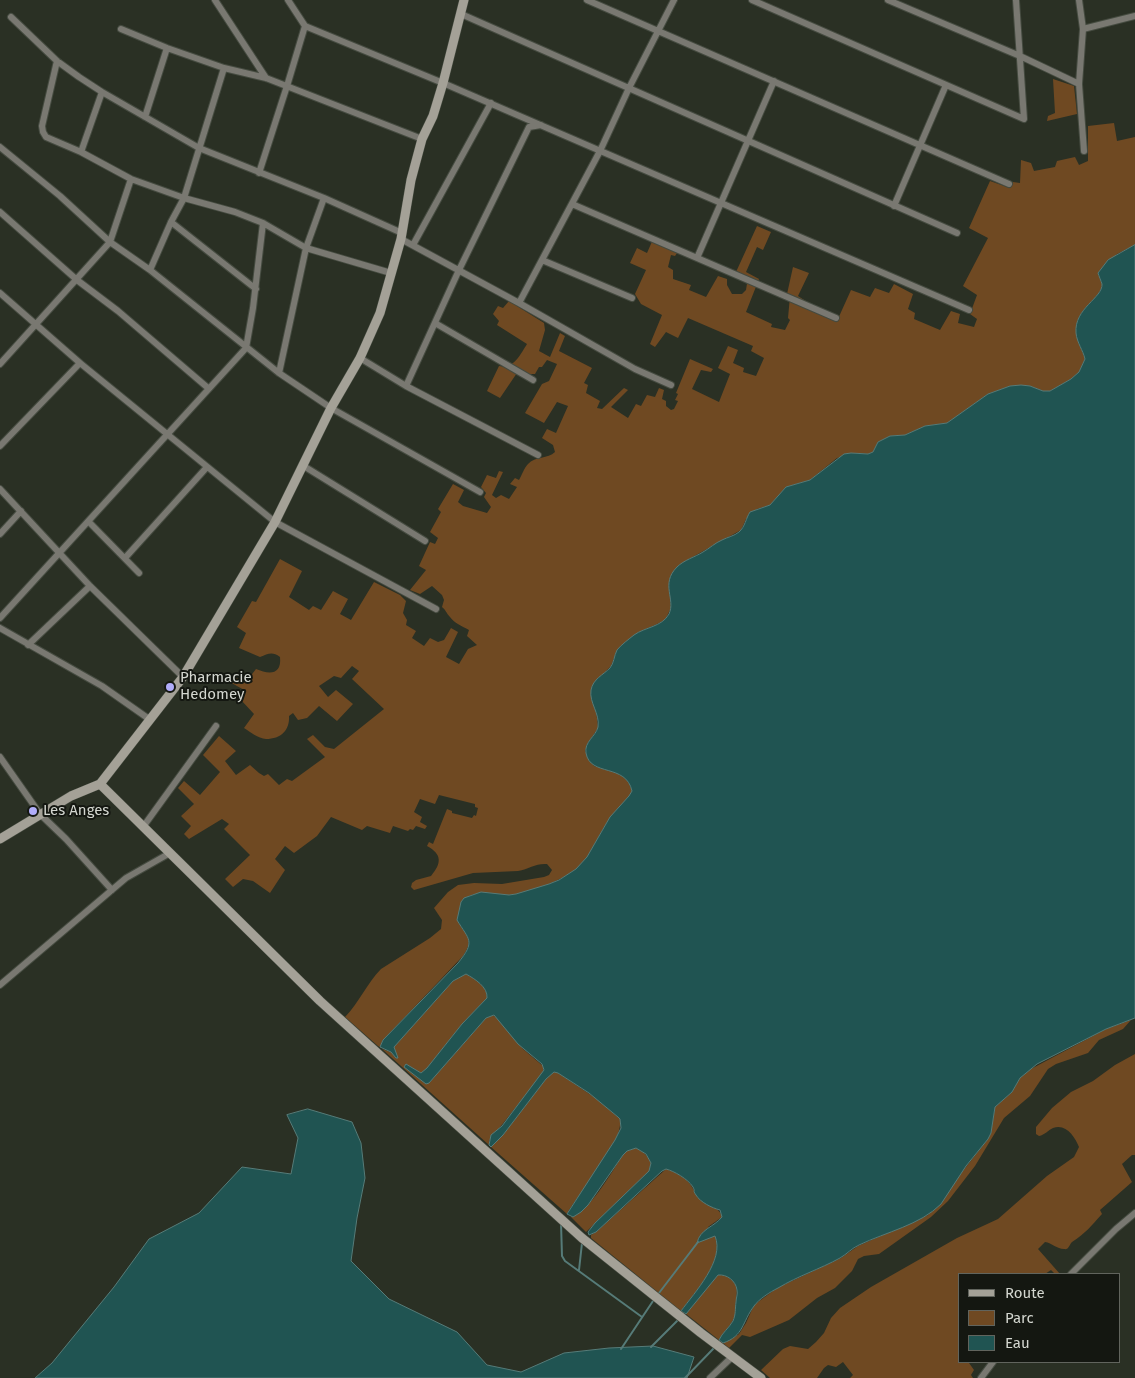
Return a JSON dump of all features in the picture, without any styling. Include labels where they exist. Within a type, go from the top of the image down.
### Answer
[{"type":"street","points":[[215,0],[266,78]]},
{"type":"street","points":[[288,0],[305,26],[491,103],[969,310]]},
{"type":"street","points":[[0,839],[71,796],[100,784],[183,678],[275,522],[331,408],[360,358],[380,313],[402,236],[411,180],[422,138],[433,116],[464,0]]},
{"type":"street","points":[[587,0],[1009,184]]},
{"type":"street","points":[[519,303],[600,150],[674,0]]},
{"type":"street","points":[[752,0],[1024,119],[1016,0]]},
{"type":"street","points":[[888,0],[1020,56],[1079,84]]},
{"type":"street","points":[[1079,0],[1083,29],[1079,84],[1084,151]]},
{"type":"street","points":[[461,14],[957,234]]},
{"type":"street","points":[[1083,29],[1135,16]]},
{"type":"street","points":[[11,17],[57,61],[102,92],[199,148],[258,174],[324,198],[402,236],[413,245],[635,369],[671,385]]},
{"type":"street","points":[[258,174],[305,26]]},
{"type":"street","points":[[121,29],[224,68],[266,78],[422,138]]},
{"type":"street","points":[[146,117],[167,48]]},
{"type":"street","points":[[57,61],[42,126],[43,132],[52,141],[81,152],[131,178],[184,198],[235,212],[263,223],[306,248],[391,273]]},
{"type":"street","points":[[150,270],[171,222],[184,198],[224,68]]},
{"type":"street","points":[[697,258],[774,81]]},
{"type":"street","points":[[894,206],[946,85]]},
{"type":"street","points":[[81,152],[102,92]]},
{"type":"street","points":[[413,245],[491,103]]},
{"type":"street","points":[[406,386],[459,270],[529,126],[541,125]]},
{"type":"street","points":[[0,147],[60,196],[110,242],[150,270],[279,373],[331,408],[480,492]]},
{"type":"street","points":[[0,364],[110,242],[131,178]]},
{"type":"street","points":[[279,373],[306,248],[324,198]]},
{"type":"street","points":[[572,204],[836,318]]},
{"type":"street","points":[[0,212],[76,280],[118,311],[208,388]]},
{"type":"street","points":[[171,222],[256,289]]},
{"type":"street","points":[[0,618],[246,348],[256,289],[263,223]]},
{"type":"street","points":[[542,260],[632,298]]},
{"type":"street","points":[[0,293],[207,468],[275,522],[436,609]]},
{"type":"street","points":[[435,324],[533,380]]},
{"type":"street","points":[[360,358],[406,386],[538,455]]},
{"type":"street","points":[[0,446],[80,362]]},
{"type":"street","points":[[302,465],[425,541]]},
{"type":"street","points":[[125,558],[207,468]]},
{"type":"street","points":[[0,489],[90,586],[183,678]]},
{"type":"street","points":[[0,534],[21,511]]},
{"type":"street","points":[[89,522],[138,572]]},
{"type":"street","points":[[28,645],[90,586]]},
{"type":"street","points":[[0,628],[102,686],[149,719]]},
{"type":"street","points":[[143,827],[216,726]]},
{"type":"street","points":[[0,758],[40,814],[66,839],[112,890]]},
{"type":"street","points":[[100,784],[326,1006],[582,1238],[732,1357],[762,1378]]},
{"type":"street","points":[[0,985],[126,878],[170,853]]},
{"type":"street","points":[[1072,1273],[1116,1229],[1135,1213]]},
{"type":"street","points":[[710,1378],[732,1357]]},
{"type":"street","points":[[981,1378],[992,1363]]},
{"type":"green space","points":[[1053,79],[1074,86],[1077,114],[1047,121],[1048,116],[1055,113]]},
{"type":"green space","points":[[1114,123],[1117,141],[1135,137],[1135,245],[1117,254],[1098,273],[1102,284],[1101,289],[1082,313],[1077,324],[1078,338],[1085,359],[1079,372],[1050,391],[1043,391],[1030,386],[1010,386],[988,394],[947,423],[925,426],[905,435],[890,436],[878,442],[873,452],[868,454],[856,453],[837,458],[810,480],[786,487],[770,505],[757,509],[746,519],[741,530],[689,559],[670,599],[671,608],[665,620],[641,631],[617,650],[611,666],[606,671],[596,709],[598,728],[585,751],[594,766],[617,773],[627,780],[632,791],[630,795],[606,823],[586,859],[567,875],[547,885],[526,892],[508,895],[477,894],[461,902],[461,927],[467,934],[469,941],[466,952],[383,1040],[380,1047],[378,1046],[345,1017],[381,969],[441,929],[442,920],[434,908],[448,892],[458,885],[474,883],[502,884],[544,877],[549,875],[552,870],[547,864],[543,864],[518,871],[473,873],[414,890],[411,887],[412,883],[431,876],[439,863],[436,852],[427,846],[429,842],[433,844],[447,809],[452,811],[452,813],[472,818],[474,815],[476,816],[478,808],[475,807],[475,804],[439,795],[435,804],[420,799],[414,812],[422,817],[420,822],[427,826],[425,829],[416,826],[413,830],[410,829],[408,831],[393,826],[390,833],[367,826],[362,830],[331,817],[317,836],[294,853],[285,846],[275,859],[285,870],[270,893],[253,881],[243,879],[233,887],[225,879],[250,855],[224,829],[229,824],[222,819],[189,839],[184,834],[191,826],[181,816],[194,804],[178,788],[184,781],[200,795],[220,772],[203,755],[219,736],[236,751],[225,761],[236,775],[250,765],[264,776],[268,774],[279,785],[287,779],[292,781],[325,757],[307,739],[313,735],[325,747],[334,749],[384,709],[352,679],[359,671],[352,666],[341,678],[334,676],[319,686],[328,697],[336,690],[353,704],[337,721],[319,706],[307,718],[298,720],[293,713],[289,716],[288,726],[284,733],[271,739],[254,735],[244,728],[254,714],[241,700],[246,691],[228,681],[232,676],[246,682],[256,669],[273,672],[279,668],[280,657],[268,654],[260,657],[239,648],[246,633],[237,627],[252,601],[256,602],[280,559],[302,571],[289,597],[309,610],[313,606],[321,610],[333,591],[348,599],[340,614],[351,620],[374,582],[400,595],[406,601],[403,613],[407,620],[406,625],[416,631],[412,638],[424,646],[430,638],[438,642],[444,640],[451,628],[458,632],[446,657],[459,664],[468,649],[477,645],[467,636],[469,630],[456,623],[449,616],[442,607],[444,600],[442,595],[432,586],[420,594],[410,590],[426,570],[419,566],[430,542],[435,544],[438,538],[430,532],[441,512],[438,509],[453,484],[464,490],[458,502],[463,506],[487,513],[491,507],[484,497],[486,493],[481,487],[487,475],[496,478],[499,471],[503,472],[492,495],[496,498],[501,495],[509,499],[517,487],[510,484],[515,478],[519,480],[528,464],[531,461],[549,456],[555,452],[553,445],[542,438],[547,429],[556,433],[568,406],[557,402],[544,423],[525,413],[542,384],[549,381],[557,364],[547,360],[542,367],[539,367],[535,374],[519,370],[500,398],[487,391],[499,366],[513,363],[527,344],[497,325],[499,321],[493,314],[498,306],[503,308],[509,301],[544,323],[545,330],[539,351],[550,357],[560,333],[565,336],[559,351],[592,368],[584,383],[588,385],[586,393],[600,401],[597,408],[602,409],[624,388],[628,390],[611,407],[628,418],[636,404],[641,406],[647,395],[655,397],[659,388],[664,390],[662,399],[666,401],[666,406],[671,410],[674,409],[678,401],[675,400],[678,394],[676,393],[690,359],[713,369],[711,372],[701,370],[692,389],[719,402],[730,374],[718,368],[728,346],[738,350],[733,363],[744,368],[743,372],[756,376],[764,358],[751,351],[753,346],[688,318],[678,338],[666,332],[655,347],[650,344],[662,315],[641,304],[635,294],[646,270],[630,263],[637,248],[647,253],[654,237],[692,252],[690,257],[677,253],[675,256],[671,255],[668,267],[673,270],[673,279],[691,285],[689,290],[706,297],[718,276],[727,279],[727,285],[732,294],[742,294],[746,290],[748,277],[736,272],[757,226],[771,232],[763,250],[757,247],[746,272],[759,279],[746,312],[772,324],[771,327],[785,330],[790,320],[788,318],[790,296],[787,294],[793,267],[809,273],[798,296],[837,321],[851,290],[870,297],[875,288],[889,293],[894,284],[913,294],[908,309],[915,313],[914,319],[940,330],[951,311],[960,314],[958,323],[974,327],[977,319],[970,314],[977,295],[963,286],[988,238],[969,228],[990,181],[1010,188],[1013,182],[1020,183],[1021,160],[1031,163],[1034,171],[1055,167],[1057,161],[1075,157],[1079,165],[1088,161],[1088,126]]},
{"type":"green space","points":[[466,974],[483,987],[487,998],[462,1024],[424,1072],[419,1073],[429,1083],[489,1016],[498,1018],[523,1049],[543,1066],[543,1073],[489,1141],[489,1145],[382,1049],[391,1052],[394,1050],[394,1047],[453,981]]},
{"type":"green space","points":[[1131,1020],[1123,1029],[1099,1040],[1088,1053],[1056,1064],[1048,1069],[1030,1096],[1004,1118],[975,1166],[948,1201],[931,1217],[879,1254],[864,1256],[858,1259],[852,1271],[835,1288],[817,1298],[789,1320],[750,1337],[742,1335],[729,1348],[723,1343],[739,1334],[754,1305],[777,1288],[841,1258],[858,1246],[928,1215],[988,1139],[991,1133],[995,1107],[1012,1092],[1020,1078],[1031,1069],[1106,1029]]},
{"type":"green space","points":[[1135,1054],[1135,1155],[1132,1155],[1122,1164],[1132,1182],[1100,1210],[1102,1214],[1067,1249],[1045,1242],[1038,1249],[1059,1273],[1054,1273],[1051,1270],[1046,1273],[958,1273],[958,1363],[969,1363],[974,1370],[971,1375],[973,1378],[850,1378],[853,1375],[843,1362],[836,1367],[828,1365],[817,1378],[770,1378],[761,1370],[783,1349],[790,1346],[808,1349],[824,1333],[831,1318],[840,1308],[871,1287],[957,1238],[998,1219],[1047,1176],[1074,1157],[1079,1147],[1066,1129],[1062,1127],[1053,1128],[1039,1136],[1036,1134],[1036,1127],[1052,1108],[1071,1092],[1093,1081],[1115,1065]]},
{"type":"green space","points":[[554,1072],[597,1099],[620,1119],[615,1141],[608,1154],[567,1214],[491,1147],[503,1135],[546,1079]]},
{"type":"green space","points":[[636,1148],[650,1160],[649,1171],[586,1232],[571,1217],[578,1214],[592,1200],[623,1155],[627,1151]]},
{"type":"green space","points":[[666,1169],[677,1173],[687,1181],[701,1200],[719,1211],[722,1217],[708,1227],[712,1236],[715,1236],[717,1246],[712,1266],[701,1286],[681,1311],[591,1238],[591,1235]]},
{"type":"green space","points":[[723,1274],[736,1285],[737,1295],[734,1318],[719,1340],[686,1314],[714,1279],[718,1275]]},
{"type":"water","points":[[1135,245],[1135,1018],[1106,1029],[1037,1064],[1020,1078],[1012,1092],[995,1107],[991,1133],[988,1139],[966,1166],[941,1204],[933,1211],[913,1223],[856,1246],[840,1258],[768,1294],[754,1306],[735,1337],[723,1343],[719,1340],[733,1321],[735,1314],[737,1292],[735,1284],[730,1279],[718,1275],[686,1314],[681,1311],[701,1285],[716,1255],[717,1245],[715,1236],[697,1243],[699,1238],[704,1231],[722,1217],[720,1210],[713,1208],[698,1198],[688,1181],[669,1170],[662,1171],[596,1232],[589,1235],[588,1232],[595,1223],[649,1171],[651,1163],[646,1154],[636,1148],[627,1151],[623,1155],[581,1212],[573,1217],[567,1214],[615,1140],[621,1128],[618,1117],[589,1093],[554,1072],[546,1079],[503,1135],[491,1147],[489,1145],[491,1135],[502,1126],[544,1070],[542,1064],[518,1044],[494,1015],[486,1018],[429,1083],[426,1084],[404,1067],[406,1064],[421,1073],[427,1068],[462,1024],[487,998],[485,990],[480,984],[466,974],[453,981],[394,1047],[398,1058],[380,1047],[383,1040],[464,956],[469,941],[457,920],[461,902],[464,898],[481,892],[516,894],[559,880],[576,869],[587,857],[610,817],[629,796],[632,791],[628,782],[623,777],[594,765],[586,753],[588,742],[598,727],[591,690],[596,680],[610,668],[617,650],[621,646],[638,632],[662,622],[669,614],[671,608],[670,579],[677,567],[719,541],[737,533],[743,528],[750,512],[770,505],[786,487],[810,480],[844,454],[868,454],[873,452],[878,442],[890,436],[905,435],[925,426],[947,423],[988,394],[1010,386],[1030,386],[1043,391],[1050,391],[1071,379],[1079,372],[1085,359],[1076,333],[1077,324],[1079,317],[1101,289],[1102,284],[1098,273],[1108,260]]},
{"type":"water","points":[[308,1109],[352,1122],[361,1143],[365,1178],[351,1261],[389,1299],[457,1332],[487,1365],[521,1372],[564,1353],[653,1346],[694,1357],[687,1378],[35,1378],[52,1363],[114,1287],[149,1239],[199,1213],[242,1167],[291,1174],[298,1138],[287,1115]]},
{"type":"waterway","points":[[561,1223],[562,1256],[565,1261],[642,1317]]},
{"type":"waterway","points":[[659,1293],[698,1242]]},
{"type":"waterway","points":[[579,1270],[582,1243]]},
{"type":"waterway","points":[[621,1349],[653,1301]]},
{"type":"waterway","points":[[651,1347],[677,1321]]},
{"type":"waterway","points":[[685,1378],[714,1348]]},
{"type":"place","name":"Pharmacie Hedomey","points":[[170,687]]},
{"type":"place","name":"Les Anges","points":[[33,811]]}]
